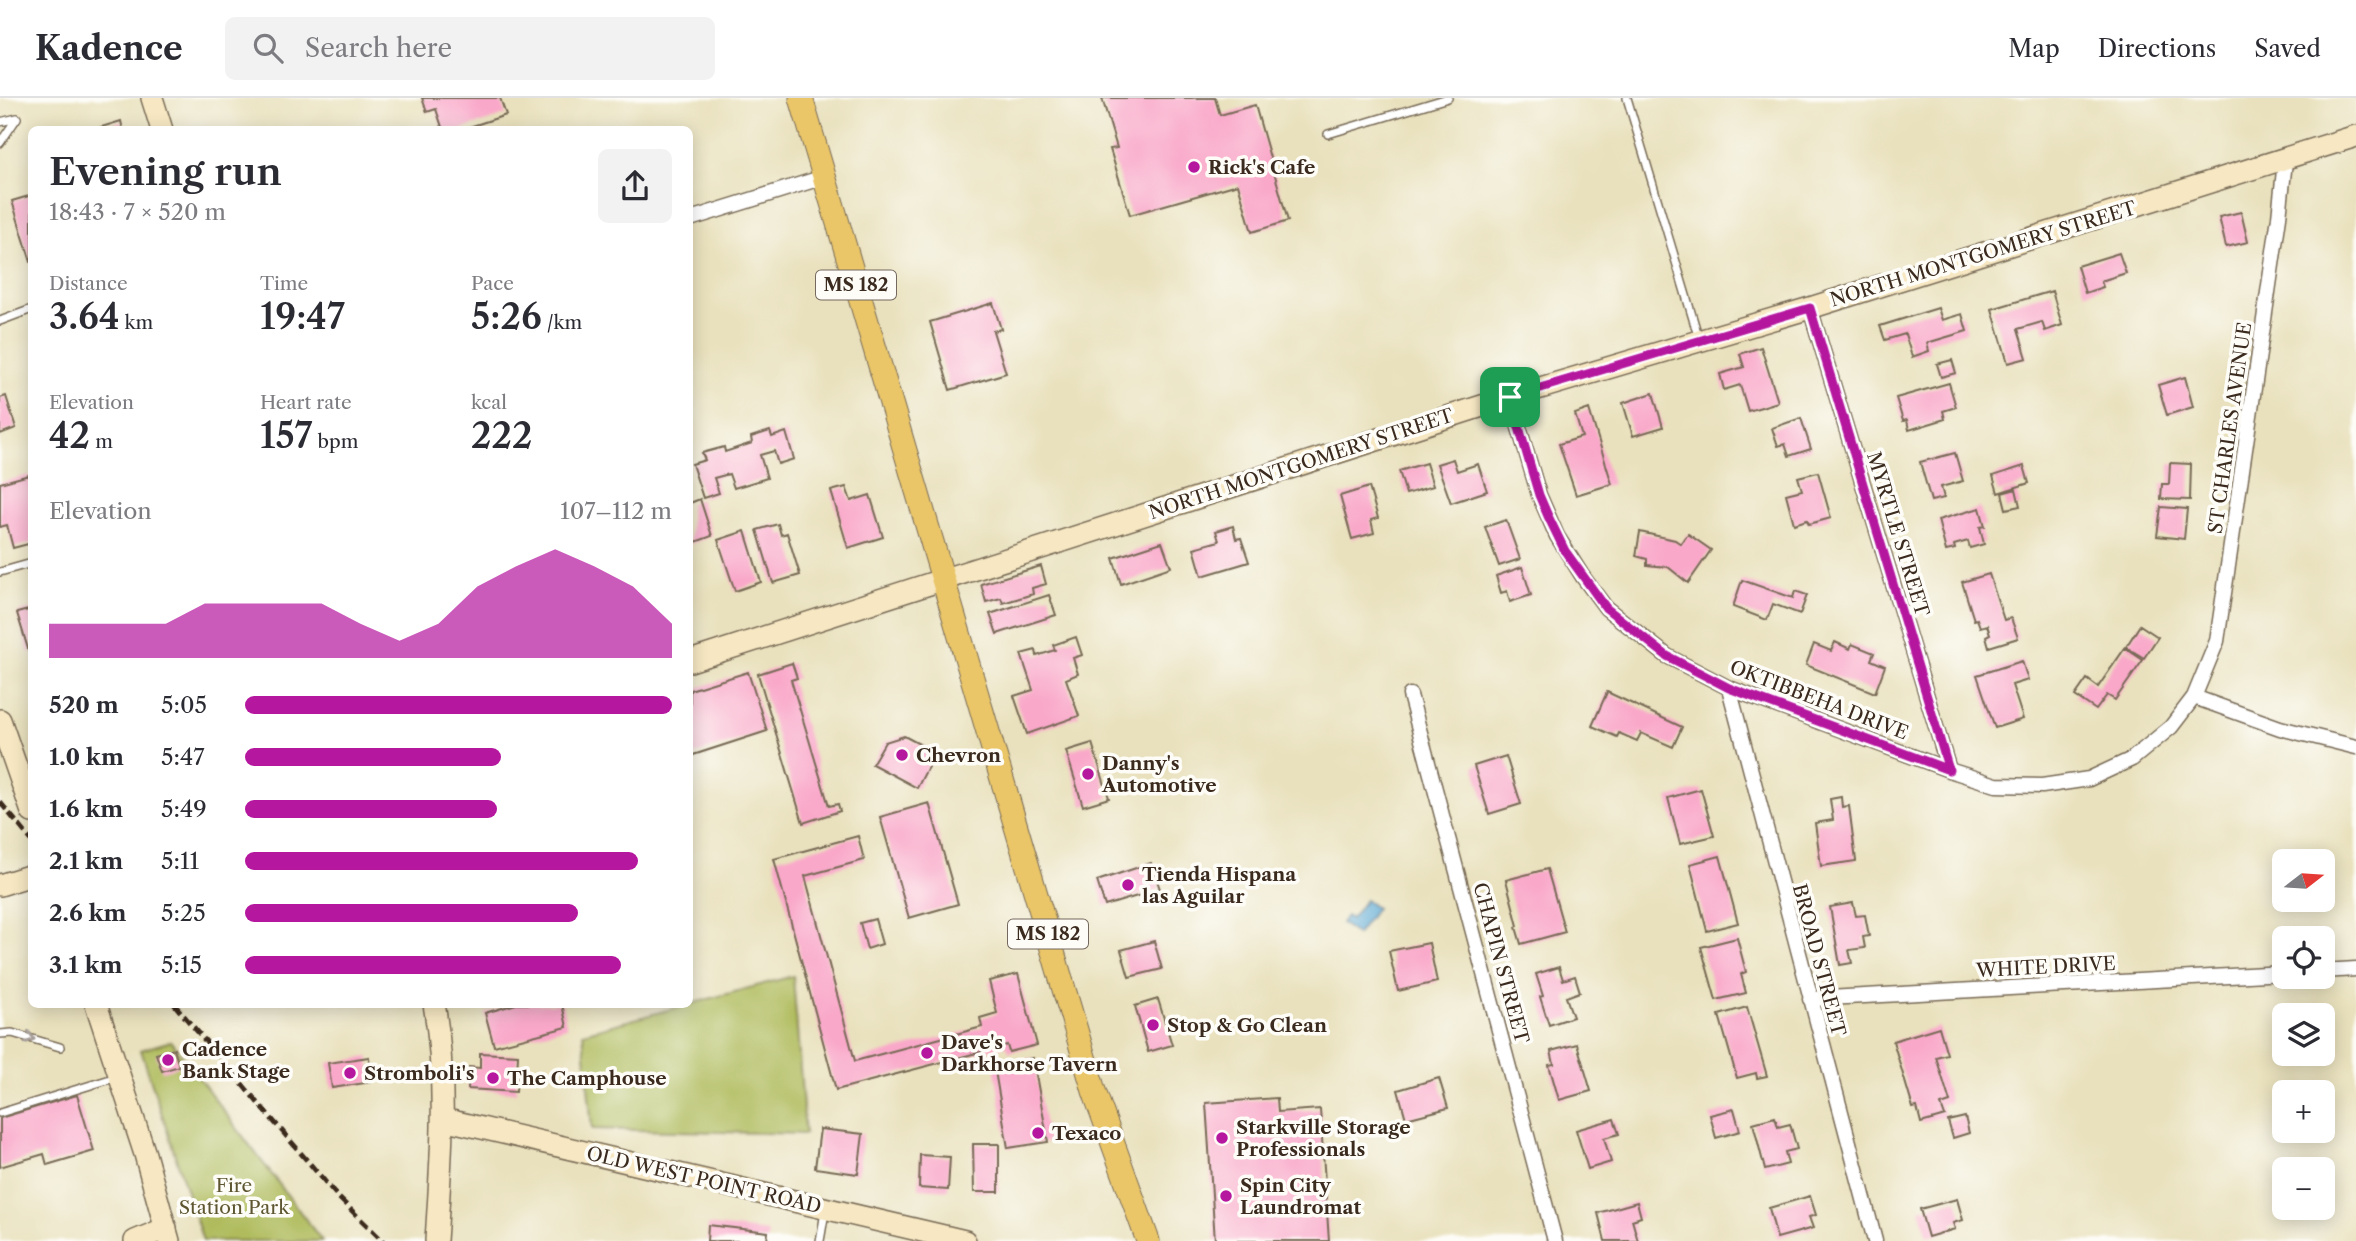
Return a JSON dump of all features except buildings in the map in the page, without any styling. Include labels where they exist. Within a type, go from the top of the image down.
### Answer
[{"type":"main road","name":"MS 182","points":[[801,98],[1094,1091],[1148,1241]]},
{"type":"street","points":[[152,98],[161,126]]},
{"type":"street","name":"NORTH MONTGOMERY STREET","points":[[693,660],[1510,397],[1810,308],[2285,161],[2356,136]]},
{"type":"street","name":"ST CHARLES AVENUE","points":[[2194,697],[2217,641],[2285,161]]},
{"type":"street","points":[[693,218],[824,177]]},
{"type":"street","name":"MYRTLE STREET","points":[[1810,308],[1949,770]]},
{"type":"street","name":"OKTIBBEHA DRIVE","points":[[1510,397],[1539,495],[1565,551],[1606,608],[1667,656],[1729,688],[1996,785],[2042,786],[2089,779],[2132,759],[2171,727],[2194,697]]},
{"type":"street","name":"BROAD STREET","points":[[1729,688],[1875,1241]]},
{"type":"street","name":"CHAPIN STREET","points":[[1410,695],[1555,1241]]},
{"type":"street","points":[[2194,697],[2280,728],[2356,747]]},
{"type":"street","points":[[0,720],[18,763],[28,798]]},
{"type":"street","points":[[0,885],[28,876]]},
{"type":"street","points":[[2335,970],[2356,969]]},
{"type":"street","name":"WHITE DRIVE","points":[[1810,999],[2272,974]]},
{"type":"street","points":[[97,1008],[168,1234],[135,1241]]},
{"type":"street","points":[[435,1008],[442,1055],[443,1119],[436,1241]]},
{"type":"street","name":"OLD WEST POINT ROAD","points":[[443,1119],[964,1241]]},
{"type":"lane","points":[[1328,134],[1448,98]]},
{"type":"lane","points":[[1627,98],[1700,341]]},
{"type":"lane","points":[[0,122],[17,118],[0,143]]},
{"type":"lane","points":[[0,321],[28,310]]},
{"type":"lane","points":[[0,572],[28,564]]},
{"type":"lane","points":[[0,1034],[12,1033],[60,1047]]},
{"type":"lane","points":[[0,1113],[120,1076]]},
{"type":"lane","points":[[820,1241],[825,1208]]},
{"type":"green space","points":[[793,976],[805,1134],[592,1129],[583,1033],[675,1008],[693,1008],[693,1003]]},
{"type":"green space","name":"Fire Station Park","points":[[171,1041],[322,1241],[203,1241],[141,1050]]},
{"type":"water","points":[[1365,900],[1376,908],[1357,935],[1341,923],[1346,916],[1351,919]]},
{"type":"railway","points":[[0,802],[28,836]]},
{"type":"railway","points":[[177,1008],[339,1198],[383,1241]]},
{"type":"place","name":"Rick's Cafe","points":[[1194,167]]},
{"type":"place","name":"Chevron","points":[[902,755]]},
{"type":"place","name":"Danny's Automotive","points":[[1088,774]]},
{"type":"place","name":"Tienda Hispana las Aguilar","points":[[1128,885]]},
{"type":"place","name":"Stop & Go Clean","points":[[1153,1025]]},
{"type":"place","name":"Dave's Darkhorse Tavern","points":[[927,1053]]},
{"type":"place","name":"Cadence Bank Stage","points":[[168,1060]]},
{"type":"place","name":"Stromboli's","points":[[350,1073]]},
{"type":"place","name":"The Camphouse","points":[[493,1078]]},
{"type":"place","name":"Texaco","points":[[1038,1133]]},
{"type":"place","name":"Starkville Storage Professionals","points":[[1222,1138]]},
{"type":"place","name":"Spin City Laundromat","points":[[1226,1196]]},
{"type":"route","points":[[1810,308],[1949,770],[1729,688],[1667,656],[1606,608],[1565,551],[1548,516],[1539,495],[1510,397],[1810,308]]}]
